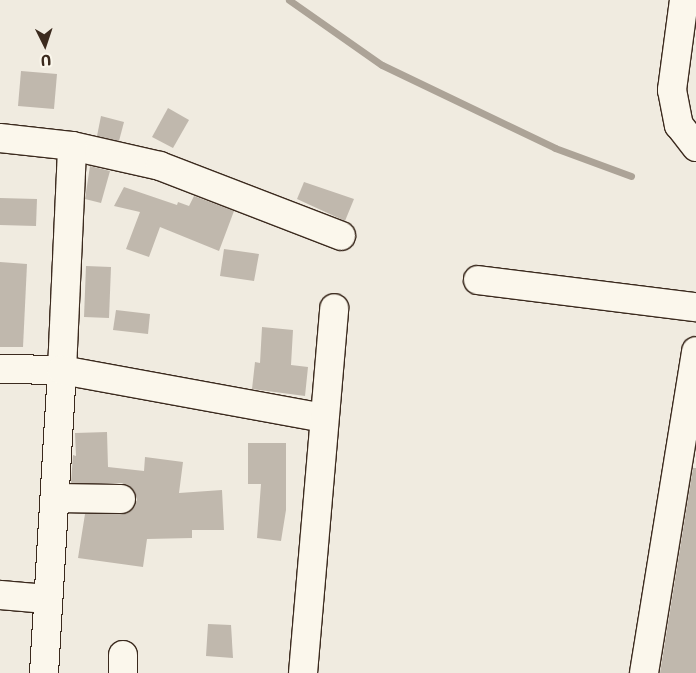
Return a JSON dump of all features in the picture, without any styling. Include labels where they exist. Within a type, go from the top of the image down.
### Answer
[{"type":"street","points":[[684,0],[672,90],[679,125],[696,148]]},
{"type":"street","points":[[0,138],[72,146],[160,166],[341,236]]},
{"type":"street","points":[[44,673],[47,599],[56,498],[57,422],[62,370],[72,146]]},
{"type":"street","points":[[478,280],[696,306]]},
{"type":"street","points":[[303,673],[334,308]]},
{"type":"street","points":[[644,673],[696,350]]},
{"type":"street","points":[[0,368],[62,370],[324,418]]},
{"type":"street","points":[[56,498],[121,500]]},
{"type":"street","points":[[0,595],[47,599]]},
{"type":"building","points":[[21,71],[57,74],[54,109],[18,106]]},
{"type":"building","points":[[168,108],[189,120],[173,148],[152,137]]},
{"type":"building","points":[[101,116],[124,122],[119,141],[97,136]]},
{"type":"building","points":[[90,166],[110,171],[101,203],[85,199]]},
{"type":"building","points":[[304,182],[354,199],[345,221],[297,199]]},
{"type":"building","points":[[124,187],[177,205],[178,202],[189,206],[194,196],[234,211],[219,251],[160,227],[149,257],[126,249],[140,212],[114,206]]},
{"type":"building","points":[[0,198],[37,199],[36,226],[0,225]]},
{"type":"building","points":[[224,249],[259,254],[254,281],[220,276]]},
{"type":"building","points":[[0,262],[27,264],[23,347],[0,347]]},
{"type":"building","points":[[86,266],[111,267],[109,318],[84,317]]},
{"type":"building","points":[[116,310],[150,314],[148,334],[113,330]]},
{"type":"building","points":[[262,327],[293,330],[291,365],[308,367],[305,396],[252,389],[255,362],[260,363]]},
{"type":"building","points":[[107,432],[108,467],[144,471],[145,457],[183,462],[179,493],[222,490],[224,530],[192,530],[192,538],[147,539],[143,567],[78,558],[85,514],[128,513],[137,500],[134,491],[122,483],[71,483],[73,455],[76,456],[75,433]]},
{"type":"building","points":[[248,443],[286,443],[286,510],[281,541],[257,538],[261,484],[248,484]]},
{"type":"building","points":[[693,468],[696,468],[696,673],[660,673]]},
{"type":"building","points":[[208,624],[231,625],[233,658],[206,656]]},
{"type":"waterway","points":[[289,0],[382,65],[555,148],[631,176]]}]
